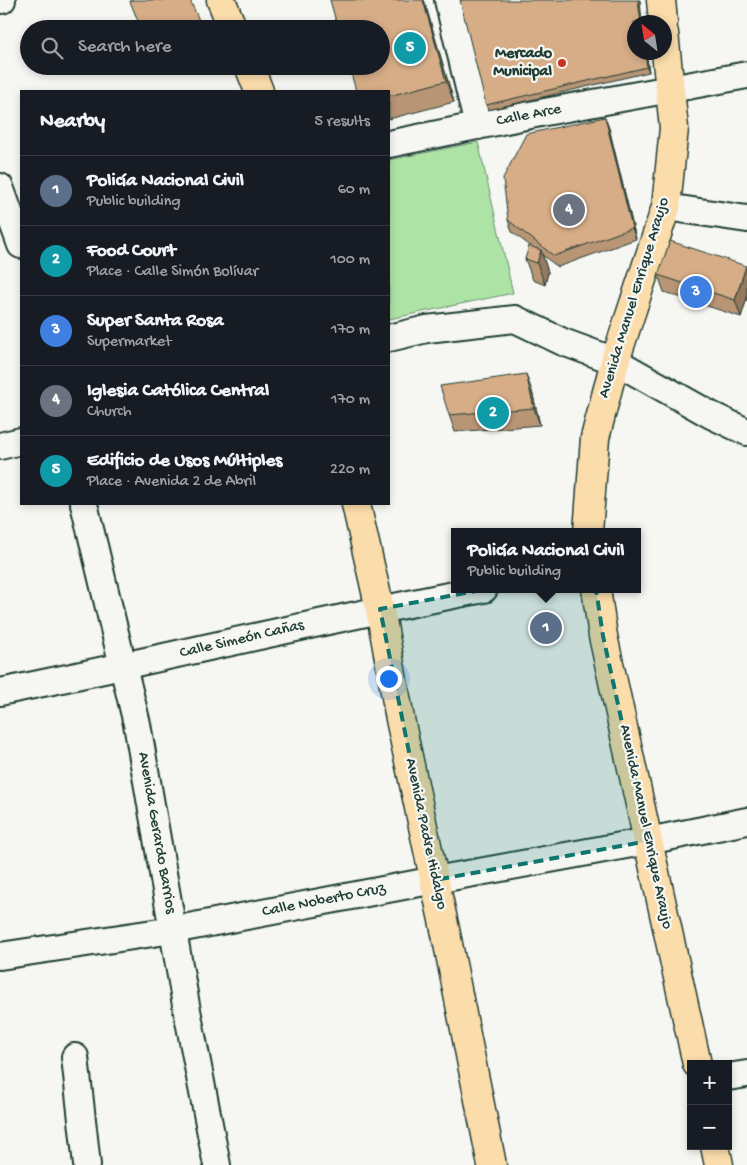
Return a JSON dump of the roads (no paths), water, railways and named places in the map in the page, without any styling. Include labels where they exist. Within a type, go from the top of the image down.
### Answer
[{"type":"main road","points":[[222,0],[230,20]]},
{"type":"main road","points":[[661,0],[662,15]]},
{"type":"main road","name":"Avenida Manuel Enrique Araujo","points":[[588,528],[595,438],[615,361],[666,207],[674,128],[667,60]]},
{"type":"main road","points":[[253,75],[259,90]]},
{"type":"main road","name":"Avenida Padre Hidalgo","points":[[356,505],[380,609],[400,719],[435,880],[492,1165]]},
{"type":"main road","name":"Avenida Manuel Enrique Araujo","points":[[597,593],[603,636],[696,1060]]},
{"type":"main road","points":[[716,1150],[720,1165]]},
{"type":"street","points":[[448,0],[478,126]]},
{"type":"street","name":"Calle Arce","points":[[390,144],[747,75]]},
{"type":"street","points":[[0,187],[20,242]]},
{"type":"street","points":[[666,207],[747,219]]},
{"type":"street","points":[[390,338],[427,329],[515,319],[563,342],[615,361],[747,432]]},
{"type":"street","points":[[0,446],[20,441]]},
{"type":"street","name":"Avenida Gerardo Barrios","points":[[84,505],[137,724],[172,930],[217,1165]]},
{"type":"street","name":"Calle Simeón Cañas","points":[[0,692],[123,667],[380,609],[463,593]]},
{"type":"street","name":"Calle Noberto Cruz","points":[[0,956],[172,930],[747,822]]},
{"type":"street","points":[[75,1057],[87,1165]]},
{"type":"street","points":[[732,1076],[747,1074]]},
{"type":"place","name":"Edificio de Usos Múltiples","points":[[410,48]]},
{"type":"place","name":"Mercado Municipal","points":[[562,63]]},
{"type":"place","name":"Iglesia Católica Central","points":[[569,210]]},
{"type":"place","name":"Super Santa Rosa","points":[[696,292]]},
{"type":"place","name":"Food Court","points":[[493,413]]},
{"type":"place","name":"Policía Nacional Civil","points":[[546,628]]}]
